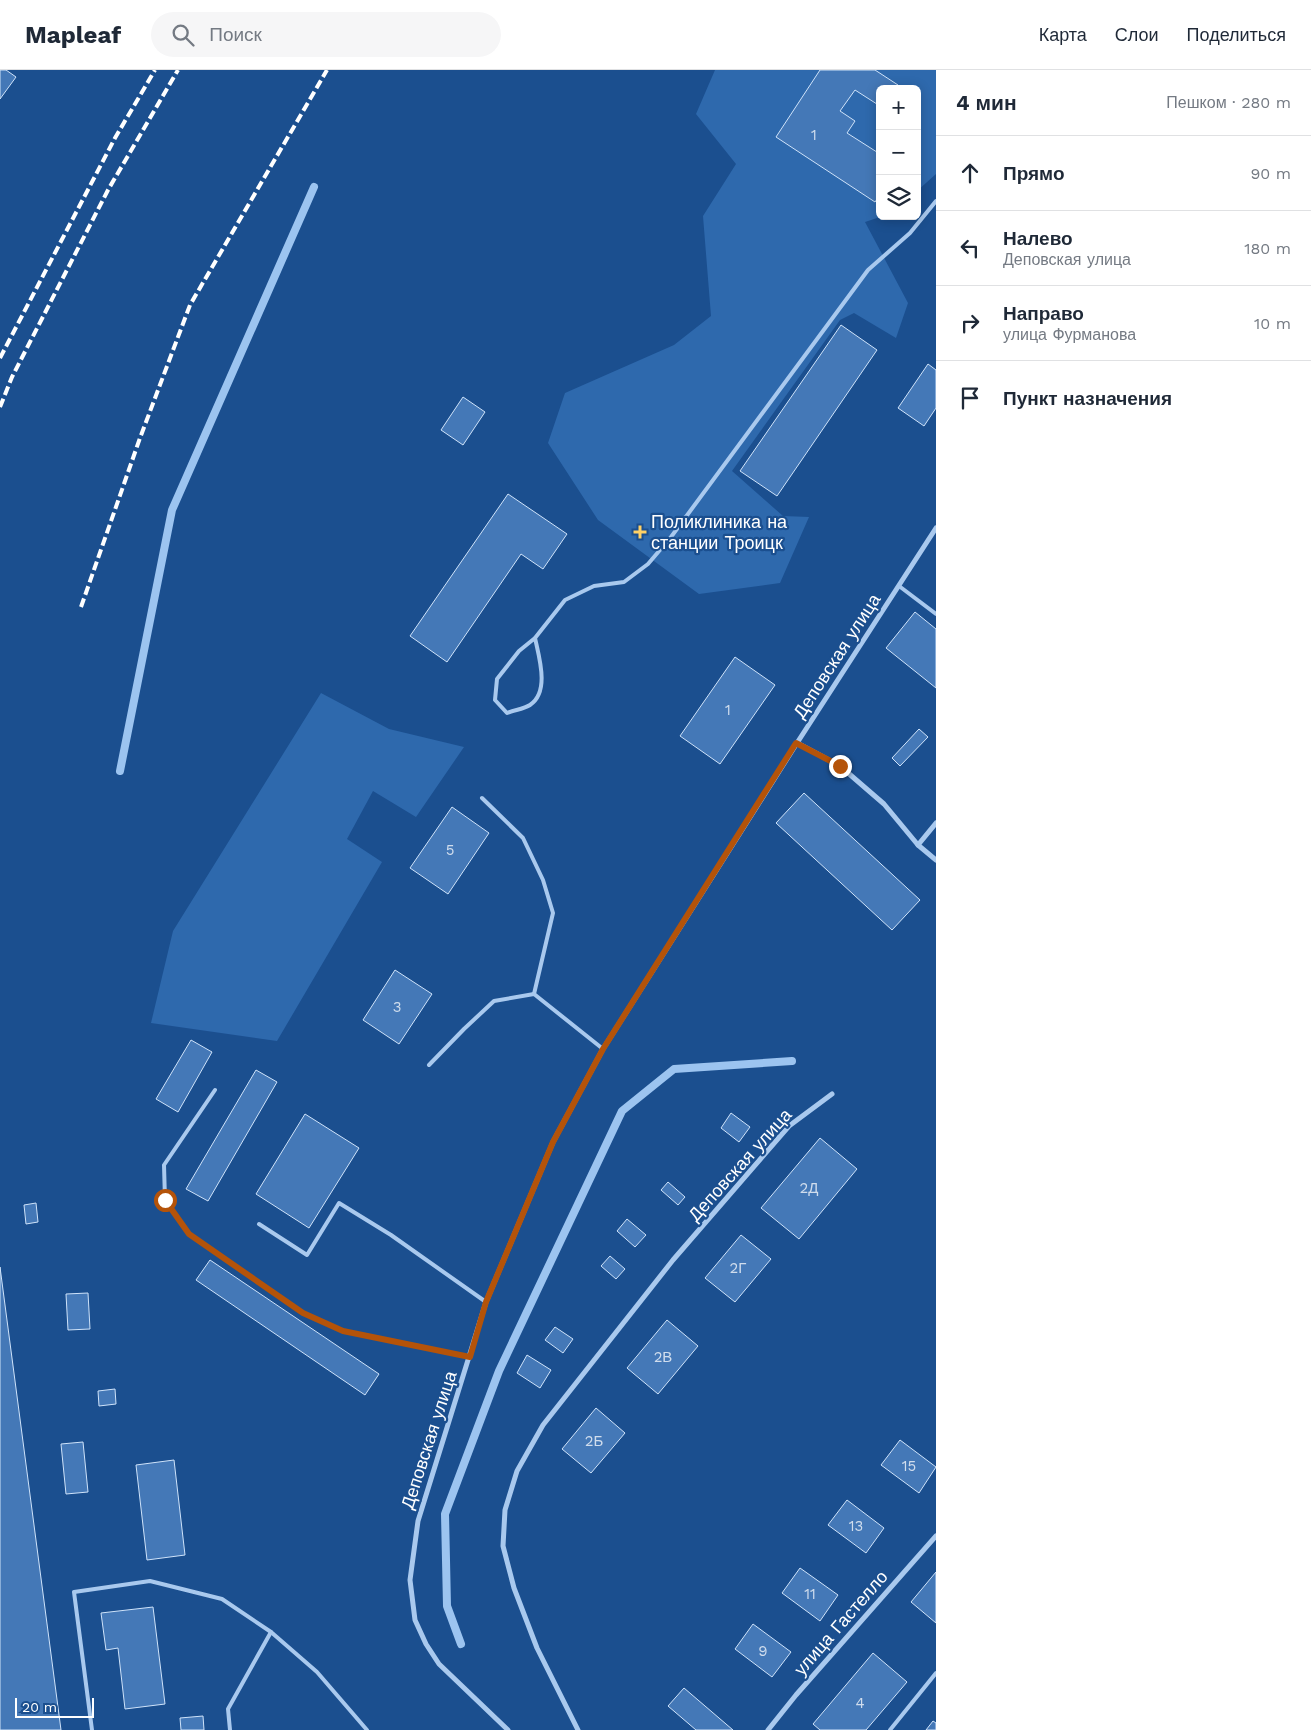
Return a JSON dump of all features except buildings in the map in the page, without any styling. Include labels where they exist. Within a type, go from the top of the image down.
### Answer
[{"type":"street","name":"Деповская улица","points":[[508,1730],[439,1664],[426,1644],[415,1620],[410,1580],[418,1521],[486,1302],[553,1142],[603,1049],[796,743],[936,528]]},
{"type":"street","points":[[796,743],[840,766],[884,804],[918,845],[936,860]]},
{"type":"street","points":[[918,845],[936,824]]},
{"type":"street","name":"Деповская улица","points":[[578,1730],[537,1648],[514,1588],[503,1546],[504,1510],[517,1471],[543,1424],[673,1260],[789,1126],[832,1094]]},
{"type":"street","name":"улица Гастелло","points":[[768,1730],[796,1695],[936,1536]]},
{"type":"lane","points":[[535,638],[541,666],[541,692],[530,705],[507,713],[495,700],[497,679],[520,651],[535,638],[565,600],[594,586],[624,582],[648,564],[671,537],[868,270],[910,233],[936,201]]},
{"type":"lane","points":[[899,586],[936,614]]},
{"type":"lane","points":[[482,798],[523,838],[542,880],[553,913],[534,994]]},
{"type":"lane","points":[[429,1064],[494,1001],[534,994],[603,1049]]},
{"type":"lane","points":[[215,1090],[164,1165],[165,1200],[189,1234],[303,1313],[343,1331],[470,1357]]},
{"type":"lane","points":[[259,1224],[307,1255],[340,1203],[391,1235],[486,1302]]},
{"type":"lane","points":[[92,1730],[74,1592],[150,1581],[222,1599],[271,1632],[316,1672],[367,1730]]},
{"type":"lane","points":[[230,1730],[228,1709],[271,1632]]},
{"type":"lane","points":[[890,1730],[936,1673]]},
{"type":"shaded area","points":[[715,70],[936,70],[936,174],[921,187],[921,85],[876,85],[876,218],[865,222],[908,303],[896,338],[854,313],[840,320],[732,471],[783,516],[809,517],[780,583],[699,594],[598,520],[548,443],[565,393],[674,345],[711,316],[703,216],[736,164],[696,114]]},
{"type":"shaded area","points":[[321,693],[389,729],[464,747],[416,817],[373,791],[347,839],[382,862],[277,1041],[151,1023],[173,931]]},
{"type":"waterway","points":[[120,771],[172,510],[314,187]]},
{"type":"waterway","points":[[461,1644],[447,1606],[445,1514],[499,1371],[622,1111],[674,1069],[792,1061]]},
{"type":"railway","points":[[0,358],[115,138],[155,70]]},
{"type":"railway","points":[[0,407],[12,377],[108,190],[178,70]]},
{"type":"railway","points":[[81,607],[140,438],[190,305],[327,70]]},
{"type":"place","name":"Поликлиника на станции Троицк","points":[[640,532]]},
{"type":"route","points":[[165,1200],[189,1234],[303,1313],[343,1331],[470,1357],[486,1302],[553,1142],[603,1049],[796,743],[840,766]]}]
